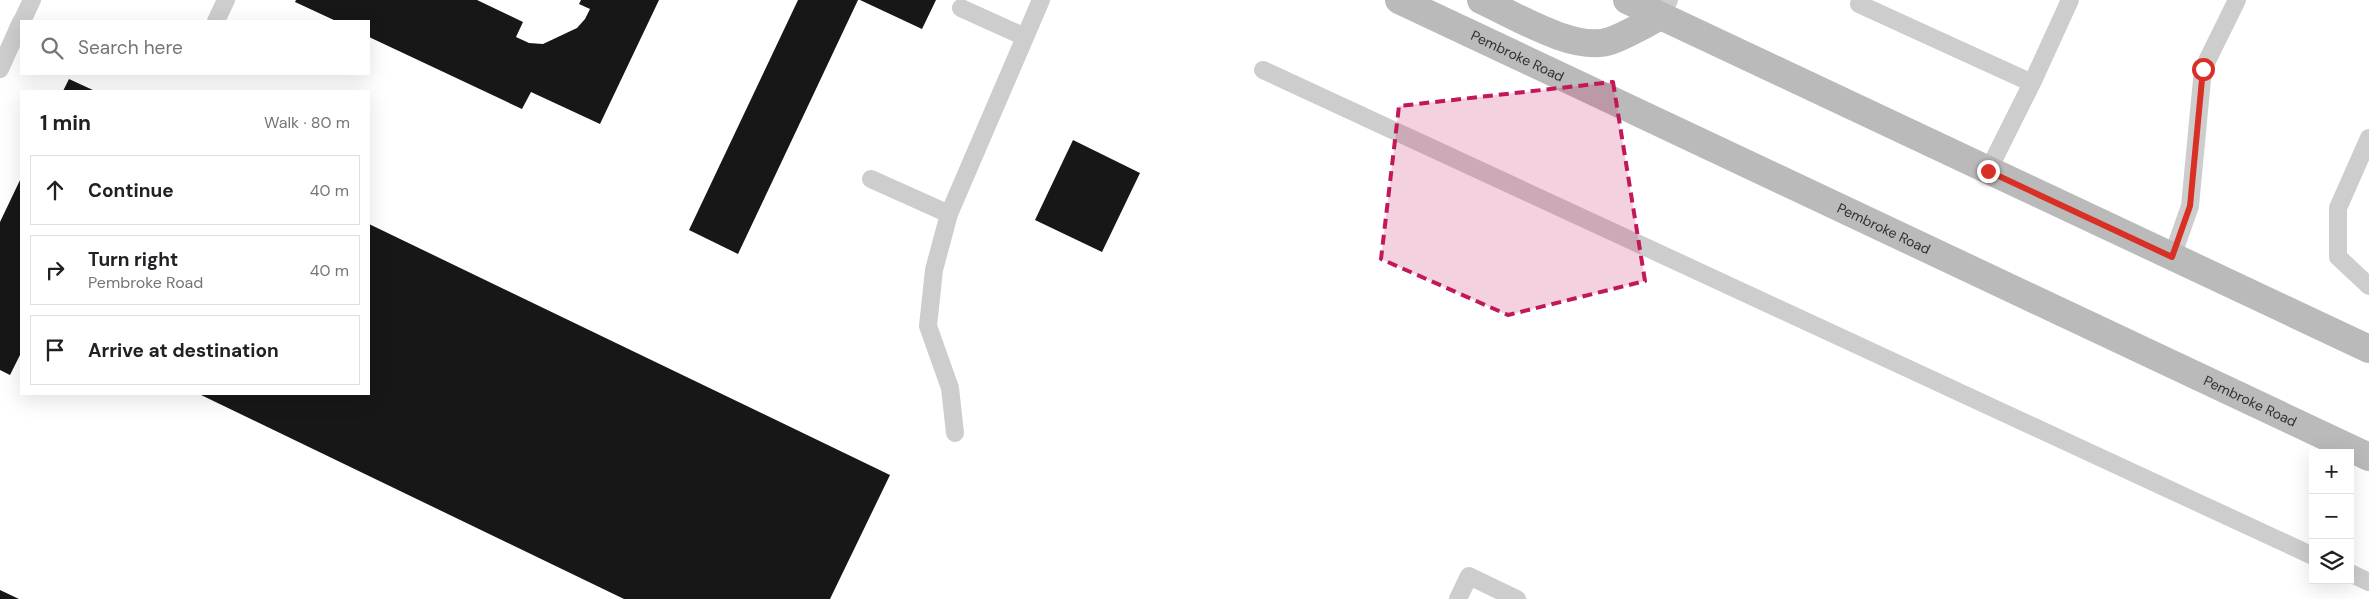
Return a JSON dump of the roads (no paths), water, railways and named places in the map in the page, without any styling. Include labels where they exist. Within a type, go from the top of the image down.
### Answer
[{"type":"main road","name":"Pembroke Road","points":[[1399,0],[2369,457]]},
{"type":"main road","points":[[1481,0],[1568,40],[1588,44],[1609,42],[1665,8]]},
{"type":"main road","points":[[1627,0],[1665,8],[1988,171],[2369,349]]},
{"type":"lane","points":[[22,20],[32,0]]},
{"type":"lane","points":[[216,20],[226,0]]},
{"type":"lane","points":[[955,433],[950,388],[928,326],[934,270],[949,214],[1041,0]]},
{"type":"lane","points":[[1988,171],[2032,83],[2070,0]]},
{"type":"lane","points":[[2172,257],[2190,206],[2203,69],[2236,0]]},
{"type":"lane","points":[[1859,4],[2032,83]]},
{"type":"lane","points":[[961,8],[1025,37]]},
{"type":"lane","points":[[0,69],[20,24]]},
{"type":"lane","points":[[1264,70],[2309,554]]},
{"type":"lane","points":[[2369,138],[2338,208],[2338,257],[2369,286]]},
{"type":"lane","points":[[871,179],[949,214]]},
{"type":"lane","points":[[1458,599],[1469,576],[1517,599]]},
{"type":"lane","points":[[2354,576],[2369,582]]}]
